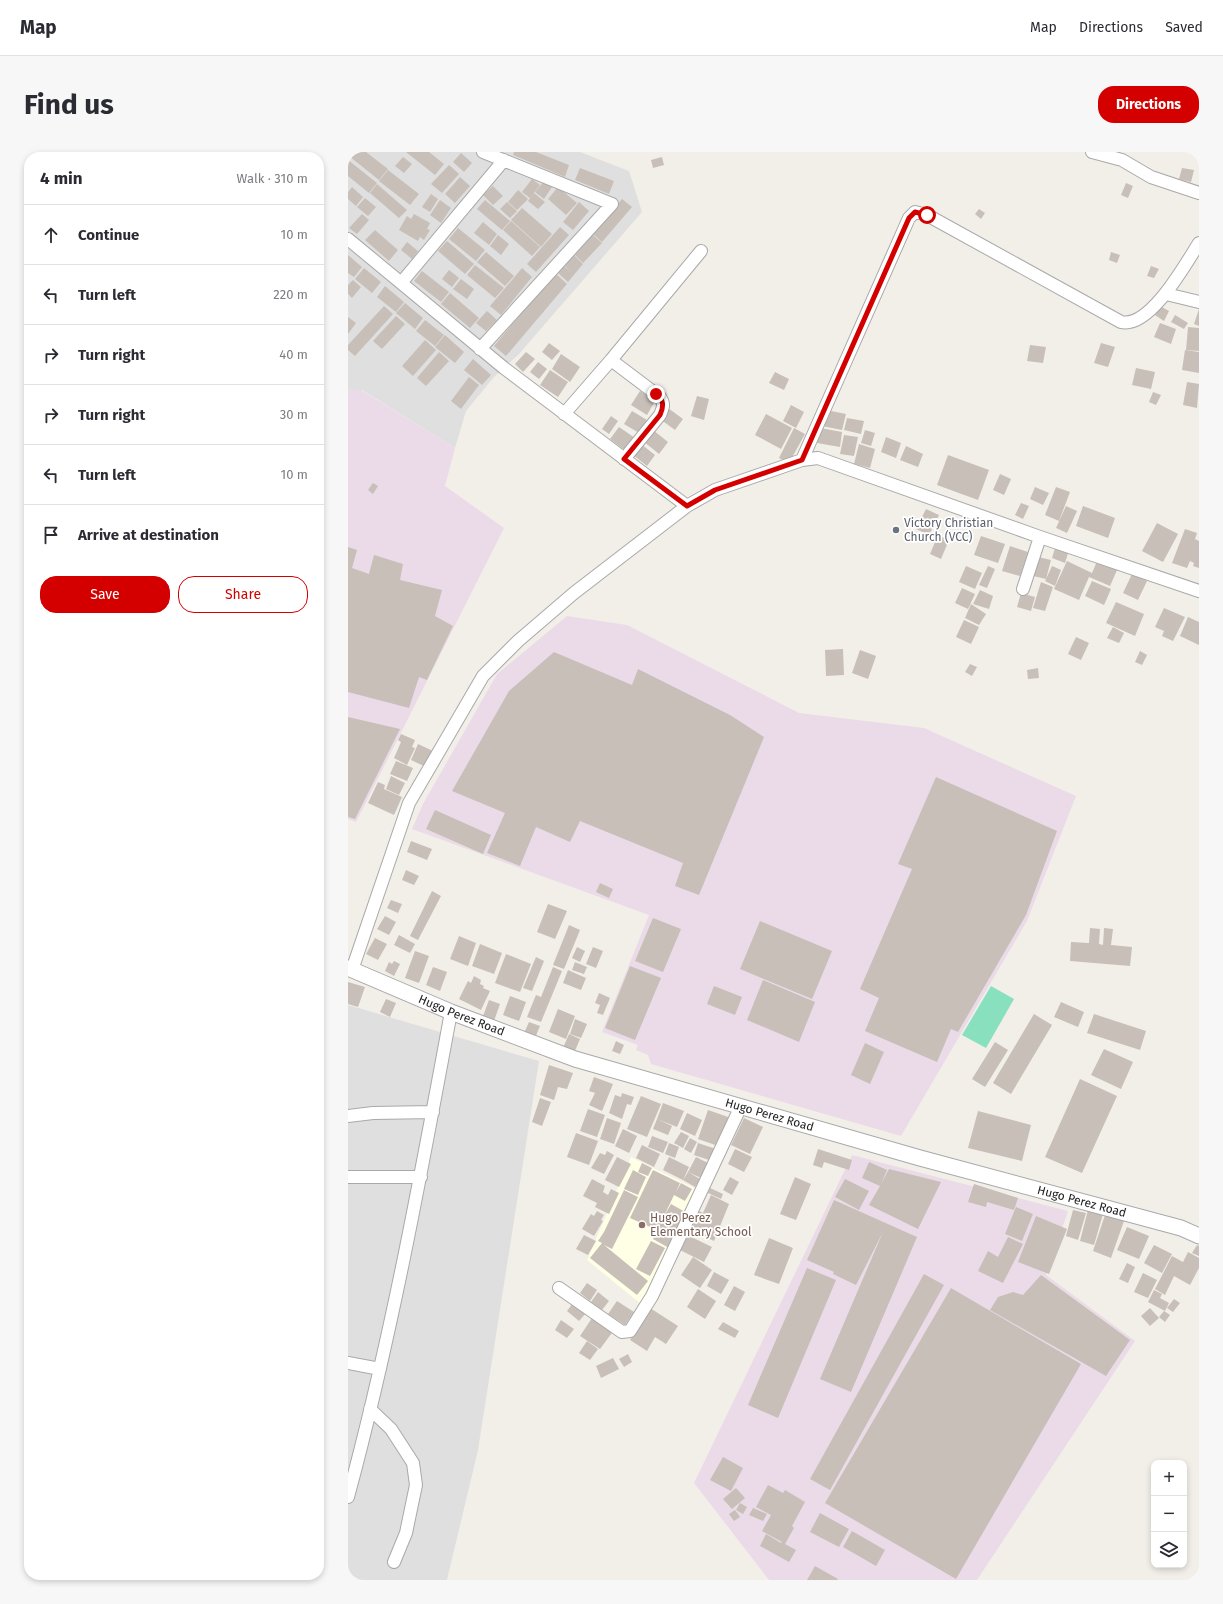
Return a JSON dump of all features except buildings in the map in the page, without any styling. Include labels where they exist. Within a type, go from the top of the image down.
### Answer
[{"type":"street","points":[[480,349],[612,204],[483,152]]},
{"type":"street","points":[[1092,152],[1122,160],[1151,177],[1199,192]]},
{"type":"street","points":[[401,283],[504,160]]},
{"type":"street","points":[[802,460],[909,218],[915,212],[927,215],[1121,322],[1127,323],[1134,322],[1166,294],[1199,243]]},
{"type":"street","points":[[348,239],[480,349],[687,506]]},
{"type":"street","points":[[564,414],[612,360],[701,251]]},
{"type":"street","points":[[1166,294],[1199,302]]},
{"type":"street","points":[[612,360],[660,397],[664,408],[624,459]]},
{"type":"street","points":[[350,969],[409,803],[484,676],[518,641],[574,593],[687,506],[715,490],[802,460],[818,458],[1040,537],[1199,591]]},
{"type":"street","points":[[1023,589],[1040,537]]},
{"type":"street","name":"Hugo Perez Road","points":[[350,969],[451,1012],[575,1059],[920,1158],[1181,1228],[1199,1236]]},
{"type":"street","points":[[348,1497],[380,1370],[421,1177],[451,1012]]},
{"type":"street","points":[[558,1288],[622,1332],[630,1331],[652,1296],[741,1106]]},
{"type":"street","points":[[348,1116],[373,1113],[433,1112]]},
{"type":"street","points":[[348,1177],[421,1177]]},
{"type":"street","points":[[348,1363],[380,1370]]},
{"type":"street","points":[[370,1408],[391,1429],[413,1463],[416,1485],[406,1534],[394,1562]]},
{"type":"shaded area","points":[[348,152],[580,152],[629,171],[642,212],[519,354],[494,377],[466,411],[455,448],[362,390],[348,390]]},
{"type":"shaded area","points":[[348,390],[361,390],[455,448],[445,486],[504,528],[356,822],[348,819]]},
{"type":"shaded area","points":[[567,616],[627,625],[799,713],[924,728],[1076,796],[1027,921],[901,1136],[651,1064],[648,1055],[636,1050],[638,1045],[602,1032],[649,915],[412,829],[423,804],[497,674]]},
{"type":"shaded area","points":[[348,1005],[539,1061],[478,1450],[447,1580],[348,1580]]},
{"type":"shaded area","points":[[852,1155],[1068,1211],[1046,1275],[1135,1341],[977,1580],[769,1580],[694,1483]]},
{"type":"shaded area","name":"Hugo Perez Elementary School","points":[[631,1157],[698,1190],[641,1304],[587,1260]]},
{"type":"green space","points":[[991,986],[1014,999],[986,1048],[962,1035]]},
{"type":"place","name":"Victory Christian Church (VCC)","points":[[896,530]]},
{"type":"place","name":"Hugo Perez Elementary School","points":[[642,1225]]},
{"type":"route","points":[[656,394],[663,402],[664,408],[624,459],[687,506],[715,490],[802,460],[909,218],[915,212],[927,215]]}]
